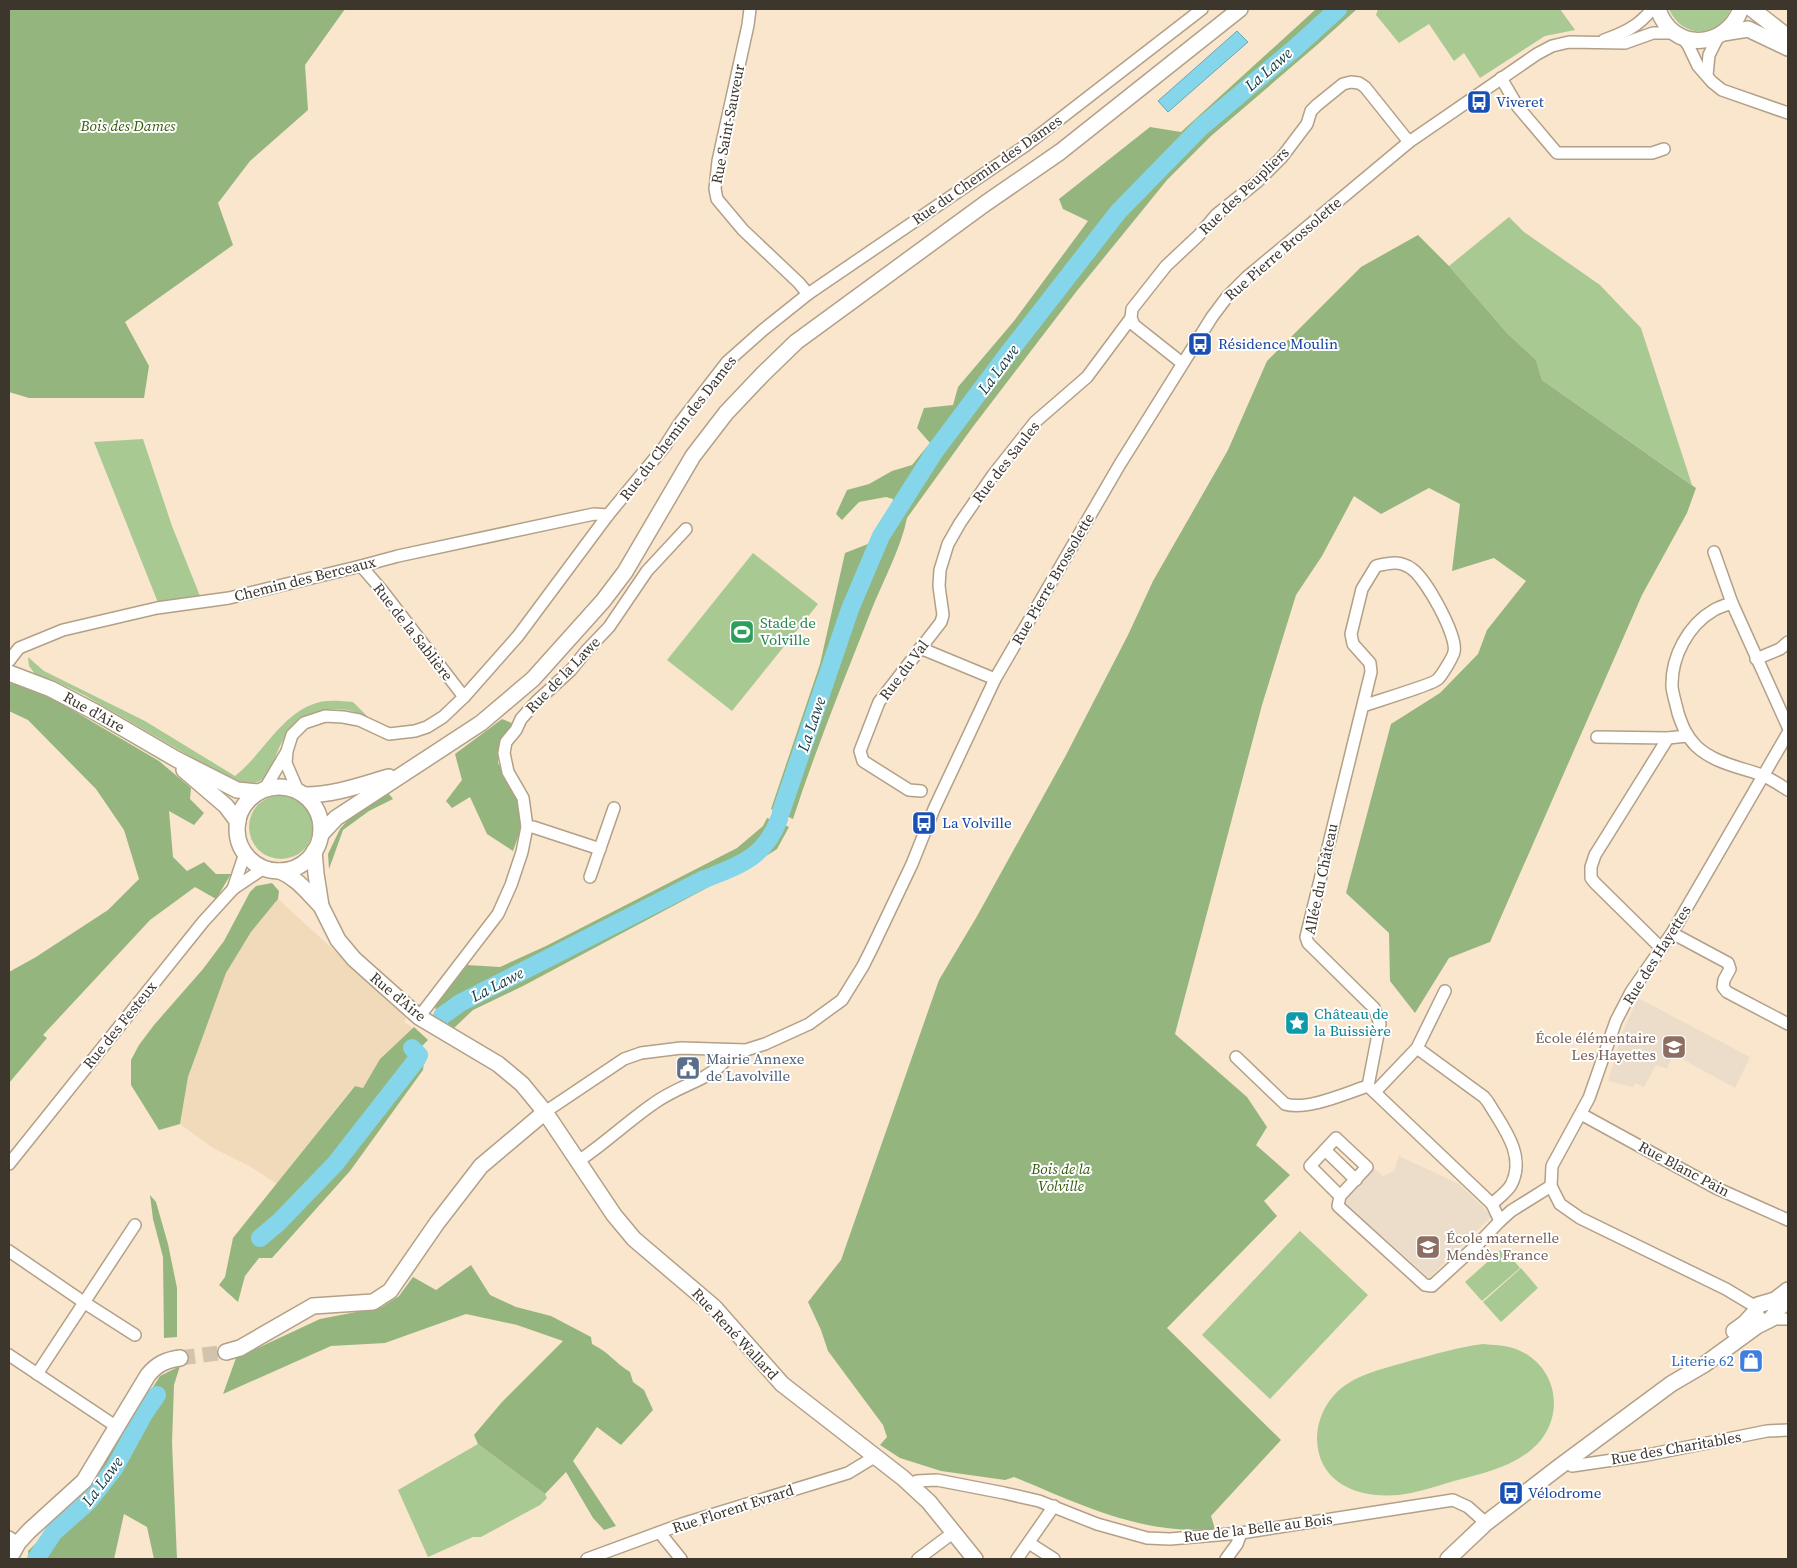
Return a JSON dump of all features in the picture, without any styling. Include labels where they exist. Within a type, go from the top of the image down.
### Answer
[{"type":"main road","points":[[408,771],[329,794],[301,793],[287,788],[275,787],[261,791],[244,805],[238,822],[238,838],[250,860],[264,868],[280,871],[299,865],[314,851],[321,834],[336,818],[408,771],[481,723],[533,679],[572,638],[603,601],[625,572],[693,456],[726,413],[796,342],[1060,152],[1240,9]]},
{"type":"main road","points":[[1658,9],[1664,23],[1678,35],[1700,41],[1748,29],[1788,48]]},
{"type":"main road","points":[[1720,35],[1734,22],[1741,9]]},
{"type":"main road","points":[[1752,9],[1788,37]]},
{"type":"main road","name":"Rue d'Aire","points":[[9,673],[51,689],[97,713],[176,759],[237,790],[261,791]]},
{"type":"main road","name":"Rue d'Aire","points":[[176,759],[186,772],[226,806],[238,822]]},
{"type":"main road","points":[[301,793],[311,802],[319,817],[321,834]]},
{"type":"main road","name":"Rue d'Aire","points":[[314,851],[321,906]]},
{"type":"main road","name":"Rue d'Aire","points":[[280,871],[288,874],[299,883],[321,906],[338,940],[354,960],[419,1017],[498,1064],[522,1084]]},
{"type":"main road","name":"Rue René Wallard","points":[[522,1084],[544,1112],[614,1216],[634,1239],[714,1307],[782,1384],[910,1484],[929,1502],[975,1559]]},
{"type":"main road","points":[[226,1352],[240,1348],[313,1306],[373,1302],[390,1291],[437,1223],[481,1166],[544,1112]]},
{"type":"main road","points":[[1768,1314],[1775,1300],[1788,1290]]},
{"type":"main road","points":[[1448,1559],[1486,1522],[1671,1384],[1698,1358],[1745,1323],[1768,1314],[1788,1302]]},
{"type":"main road","points":[[9,1559],[13,1540],[84,1481],[148,1375],[155,1367],[166,1360],[180,1358]]},
{"type":"street","name":"Rue Saint-Sauveur","points":[[750,9],[718,161],[715,189],[717,199],[742,230],[799,283],[808,294]]},
{"type":"street","name":"Rue du Chemin des Dames","points":[[261,791],[286,751],[292,735],[304,723],[325,716],[359,720],[389,734],[415,731],[433,724],[464,697],[518,636],[608,515],[665,446],[679,424],[727,362],[808,294],[1024,146],[1202,9]]},
{"type":"street","name":"Rue Pierre Brossolette","points":[[1598,42],[1633,28],[1652,9]]},
{"type":"street","name":"Rue Pierre Brossolette","points":[[544,1112],[624,1059],[641,1053],[687,1047],[746,1050],[765,1044],[809,1024],[842,1000],[873,946],[995,679],[1120,464],[1182,363],[1227,297],[1409,142],[1537,54],[1552,46],[1569,42],[1613,44],[1625,43],[1653,33],[1678,35]]},
{"type":"street","points":[[1678,35],[1688,45],[1698,66],[1722,90],[1788,113]]},
{"type":"street","points":[[1707,75],[1709,55],[1720,35]]},
{"type":"street","points":[[1501,78],[1518,107],[1557,153],[1652,153],[1664,149]]},
{"type":"street","name":"Rue des Peupliers","points":[[1131,318],[1132,309],[1166,266],[1199,235],[1216,215],[1257,182],[1282,157],[1307,124],[1311,111],[1343,84],[1359,83],[1365,87],[1409,142]]},
{"type":"street","points":[[1131,318],[1134,326],[1182,363]]},
{"type":"street","name":"Rue des Saules","points":[[934,630],[941,622],[943,615],[938,586],[940,570],[948,544],[960,523],[993,474],[1036,422],[1086,377],[1131,318]]},
{"type":"street","name":"Chemin des Berceaux","points":[[9,661],[19,648],[64,630],[157,608],[229,598],[398,556],[594,514],[608,515]]},
{"type":"street","name":"Rue de la Lawe","points":[[419,1017],[498,914],[519,863],[527,827],[523,798],[508,772],[504,753],[506,742],[516,730],[521,719],[537,701],[571,670],[586,650],[609,627],[647,571],[686,529]]},
{"type":"street","points":[[1714,552],[1732,603],[1788,727]]},
{"type":"street","name":"Allée du Château","points":[[1363,706],[1438,680],[1454,652],[1453,636],[1423,579],[1412,568],[1395,562],[1376,566],[1362,589],[1351,634],[1353,644],[1370,663],[1371,672],[1306,937],[1308,943],[1374,1008],[1380,1024],[1371,1089]]},
{"type":"street","name":"Rue de la Sablière","points":[[361,566],[396,607],[464,697]]},
{"type":"street","points":[[1732,603],[1714,610],[1698,622],[1686,636],[1679,652],[1673,671],[1672,688],[1681,721],[1687,736],[1711,756],[1727,764],[1763,776],[1788,790]]},
{"type":"street","name":"Rue du Val","points":[[921,791],[909,790],[863,761],[860,750],[879,702],[934,630]]},
{"type":"street","points":[[1756,659],[1780,649],[1788,642]]},
{"type":"street","points":[[920,648],[995,679]]},
{"type":"street","name":"Rue des Hayettes","points":[[1551,1186],[1552,1166],[1589,1098],[1616,1021],[1631,992],[1672,934],[1788,733]]},
{"type":"street","points":[[1597,736],[1668,738],[1687,736]]},
{"type":"street","points":[[1662,948],[1591,878],[1591,867],[1595,855],[1668,738]]},
{"type":"street","points":[[286,751],[286,763],[301,793]]},
{"type":"street","points":[[590,877],[614,808]]},
{"type":"street","points":[[527,827],[534,827],[600,849]]},
{"type":"street","name":"Rue des Festeux","points":[[234,889],[245,853]]},
{"type":"street","name":"Rue des Festeux","points":[[9,1164],[203,922],[234,889],[264,868]]},
{"type":"street","points":[[1672,934],[1728,963],[1730,969],[1724,980],[1724,987],[1728,992],[1788,1024]]},
{"type":"street","points":[[1236,1058],[1286,1104],[1293,1106],[1371,1089],[1417,1048],[1445,991]]},
{"type":"street","points":[[1417,1048],[1488,1102],[1514,1148],[1515,1169],[1511,1185],[1492,1204]]},
{"type":"street","points":[[577,1162],[655,1102],[676,1089],[713,1072],[721,1066],[730,1054],[730,1050]]},
{"type":"street","points":[[1371,1089],[1492,1204],[1500,1221]]},
{"type":"street","name":"Rue Blanc Pain","points":[[1581,1114],[1716,1188],[1788,1220]]},
{"type":"street","points":[[1339,1201],[1367,1167],[1336,1138],[1310,1166],[1339,1201],[1425,1284],[1432,1286],[1479,1243],[1510,1211],[1551,1186],[1560,1204],[1580,1218],[1726,1289],[1768,1314]]},
{"type":"street","points":[[1325,1150],[1356,1180]]},
{"type":"street","points":[[37,1374],[135,1225]]},
{"type":"street","points":[[9,1251],[135,1335]]},
{"type":"street","points":[[9,1355],[116,1427]]},
{"type":"street","name":"Rue des Charitables","points":[[1566,1461],[1572,1466],[1647,1455],[1767,1431],[1788,1430]]},
{"type":"street","name":"Rue Florent Evrard","points":[[588,1559],[682,1524],[848,1473],[876,1456]]},
{"type":"street","name":"Rue de la Belle au Bois","points":[[910,1484],[917,1481],[937,1480],[1004,1493],[1054,1506],[1097,1524],[1147,1538],[1190,1539],[1241,1533],[1453,1500],[1468,1506],[1486,1522]]},
{"type":"street","points":[[1017,1559],[1054,1506]]},
{"type":"street","points":[[918,1559],[954,1532]]},
{"type":"street","points":[[660,1533],[681,1559]]},
{"type":"street","points":[[1226,1559],[1237,1544],[1241,1533]]},
{"type":"street","points":[[1029,1543],[1054,1559]]},
{"type":"shaded area","points":[[278,899],[407,1017],[404,1022],[412,1027],[380,1059],[363,1088],[354,1086],[277,1184],[251,1167],[213,1148],[180,1124],[188,1077],[226,973],[251,932]]},
{"type":"shaded area","name":"École élémentaire Les Hayettes","points":[[1638,998],[1750,1057],[1735,1088],[1673,1054],[1667,1069],[1656,1065],[1644,1087],[1635,1083],[1633,1087],[1608,1081],[1623,1031]]},
{"type":"shaded area","name":"École maternelle Mendès France","points":[[1399,1156],[1459,1184],[1492,1216],[1429,1278],[1341,1199],[1374,1168],[1383,1176],[1394,1171]]},
{"type":"green space","name":"Bois des Dames","points":[[9,9],[345,9],[305,65],[308,110],[250,161],[218,203],[233,245],[125,322],[149,366],[144,398],[29,398],[9,392]]},
{"type":"green space","points":[[1316,9],[1357,9],[1211,136],[1167,180],[1076,292],[972,428],[907,518],[896,553],[830,714],[793,819],[771,809],[820,664],[845,553],[873,542],[891,513],[893,499],[886,497],[859,502],[842,520],[836,514],[847,490],[869,484],[892,471],[912,465],[930,443],[917,428],[924,408],[953,405],[958,387],[1014,321],[1088,221],[1063,209],[1059,199],[1150,127],[1181,132]]},
{"type":"green space","points":[[1378,9],[1560,9],[1575,30],[1545,36],[1480,78],[1464,53],[1454,61],[1429,24],[1399,43],[1376,15]]},
{"type":"green space","points":[[1669,9],[1731,9],[1718,26],[1700,31],[1682,26]]},
{"type":"green space","points":[[1509,217],[1524,232],[1600,285],[1641,328],[1692,485],[1542,380],[1536,360],[1507,333],[1449,266]]},
{"type":"green space","name":"Bois de la Volville","points":[[1418,235],[1449,266],[1507,333],[1536,360],[1542,380],[1696,488],[1687,513],[1642,595],[1490,942],[1449,958],[1415,1013],[1390,981],[1389,933],[1346,893],[1391,724],[1440,693],[1478,654],[1487,630],[1526,581],[1494,558],[1452,571],[1460,504],[1429,488],[1381,514],[1354,496],[1322,556],[1296,595],[1262,705],[1175,1034],[1247,1097],[1267,1127],[1256,1145],[1290,1175],[1264,1201],[1277,1216],[1167,1328],[1281,1440],[1211,1516],[1215,1529],[1188,1530],[1136,1523],[1088,1507],[1014,1477],[1005,1480],[941,1471],[900,1458],[880,1445],[887,1437],[883,1425],[828,1351],[808,1302],[841,1260],[939,980],[976,918],[1065,757],[1128,635],[1153,581],[1228,450],[1267,361],[1361,267]]},
{"type":"green space","points":[[143,439],[172,526],[200,596],[159,605],[94,442]]},
{"type":"green space","name":"Stade de Volville","points":[[753,553],[818,604],[732,711],[667,660]]},
{"type":"green space","points":[[28,657],[44,671],[145,721],[235,776],[280,727],[290,718],[311,705],[326,701],[353,702],[370,719],[358,713],[333,709],[309,716],[298,723],[281,744],[266,776],[257,782],[246,784],[231,780],[84,695],[53,680],[35,674],[29,666]]},
{"type":"green space","points":[[9,683],[16,684],[57,701],[159,761],[191,788],[190,799],[204,813],[194,825],[169,811],[173,857],[187,871],[204,862],[216,874],[231,874],[216,899],[195,887],[150,920],[43,1035],[47,1038],[9,1083],[9,972],[36,957],[108,910],[139,879],[124,830],[96,789],[28,720],[9,711]]},
{"type":"green space","points":[[502,719],[514,724],[499,749],[498,763],[520,800],[522,826],[513,851],[487,834],[470,797],[452,808],[446,801],[462,780],[455,754]]},
{"type":"green space","points":[[389,794],[393,799],[369,811],[343,830],[329,869],[328,854],[340,829],[354,813]]},
{"type":"green space","points":[[275,795],[287,795],[304,804],[311,815],[313,827],[311,839],[304,850],[287,859],[275,859],[263,854],[254,845],[249,833],[249,821],[254,809],[263,800]]},
{"type":"green space","points":[[767,818],[789,827],[777,849],[763,858],[523,986],[473,1010],[454,1028],[437,1016],[435,1006],[467,965],[500,967],[546,946],[737,848],[763,826]]},
{"type":"green space","points":[[272,883],[279,891],[278,899],[251,932],[226,973],[188,1077],[180,1124],[159,1130],[131,1085],[131,1060],[139,1045],[154,1025],[203,969],[224,941],[250,892],[256,886]]},
{"type":"green space","points":[[414,1027],[428,1040],[416,1052],[424,1061],[423,1070],[350,1171],[272,1258],[259,1258],[245,1276],[238,1302],[219,1285],[225,1277],[233,1238],[355,1086],[363,1088],[380,1059]]},
{"type":"green space","points":[[150,1195],[156,1202],[168,1244],[177,1288],[177,1337],[164,1338],[163,1257],[153,1219]]},
{"type":"green space","points":[[1300,1231],[1368,1295],[1270,1399],[1202,1335]]},
{"type":"green space","points":[[1503,1248],[1520,1268],[1482,1301],[1465,1282]]},
{"type":"green space","points":[[471,1265],[490,1295],[516,1307],[551,1316],[591,1337],[592,1344],[603,1350],[630,1372],[633,1382],[644,1390],[653,1410],[621,1445],[597,1427],[573,1461],[616,1526],[604,1530],[593,1518],[566,1472],[545,1494],[478,1444],[474,1435],[502,1402],[563,1341],[517,1325],[466,1314],[385,1343],[331,1346],[223,1394],[236,1358],[320,1319],[382,1307],[399,1296],[413,1277],[436,1290]]},
{"type":"green space","points":[[1521,1268],[1538,1288],[1501,1322],[1483,1302]]},
{"type":"green space","points":[[1483,1344],[1509,1347],[1528,1355],[1540,1366],[1549,1379],[1553,1393],[1554,1408],[1550,1424],[1543,1438],[1531,1450],[1494,1470],[1411,1493],[1395,1495],[1362,1493],[1335,1479],[1325,1468],[1319,1454],[1317,1436],[1319,1424],[1329,1402],[1345,1385],[1383,1369],[1448,1351]]},
{"type":"green space","points":[[180,1366],[174,1385],[172,1443],[177,1559],[154,1559],[147,1527],[124,1514],[114,1559],[29,1559],[28,1551],[61,1519],[88,1488],[160,1376]]},
{"type":"green space","points":[[478,1444],[545,1494],[547,1498],[540,1505],[481,1537],[473,1537],[428,1557],[398,1490]]},
{"type":"water","points":[[1237,31],[1248,42],[1168,112],[1158,101]]},
{"type":"waterway","name":"La Lawe","points":[[781,812],[850,609],[881,536],[935,451],[1118,212],[1201,127],[1338,9]]},
{"type":"waterway","name":"La Lawe","points":[[442,1016],[460,1003],[702,880],[749,859],[766,843],[779,819]]},
{"type":"waterway","name":"La Lawe","points":[[260,1238],[279,1222],[335,1164],[417,1059],[419,1055],[412,1048]]},
{"type":"waterway","name":"La Lawe","points":[[36,1559],[54,1532],[88,1502],[114,1469],[144,1414],[157,1395]]},
{"type":"tunnel","points":[[180,1358],[226,1352]]},
{"type":"place","name":"Viveret","points":[[1479,102]]},
{"type":"place","name":"Résidence Moulin","points":[[1200,344]]},
{"type":"place","name":"Stade de Volville","points":[[742,632]]},
{"type":"place","name":"La Volville","points":[[924,823]]},
{"type":"place","name":"Château de la Buissière","points":[[1297,1023]]},
{"type":"place","name":"École élémentaire Les Hayettes","points":[[1674,1047]]},
{"type":"place","name":"Mairie Annexe de Lavolville","points":[[688,1068]]},
{"type":"place","name":"École maternelle Mendès France","points":[[1428,1247]]},
{"type":"place","name":"Literie 62","points":[[1751,1361]]},
{"type":"place","name":"Vélodrome","points":[[1511,1493]]}]
